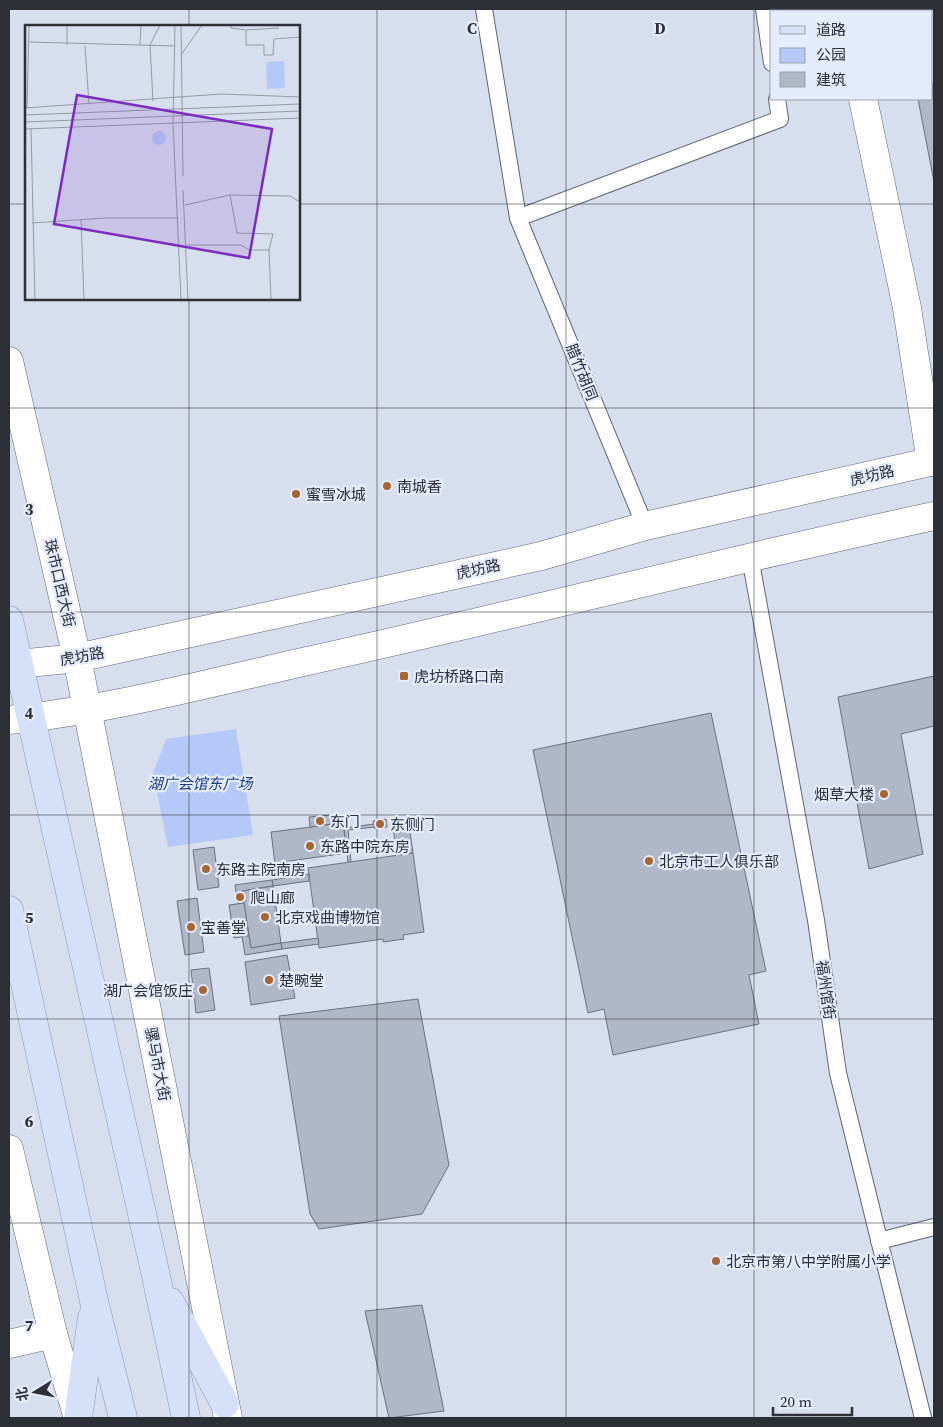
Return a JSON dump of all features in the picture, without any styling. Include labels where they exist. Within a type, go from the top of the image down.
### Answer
[{"type":"main road","points":[[9,620],[20,719],[156,1276],[186,1418]]},
{"type":"main road","points":[[9,910],[94,1302],[123,1418]]},
{"type":"main road","points":[[156,1276],[227,1411]]},
{"type":"main road","points":[[78,1418],[94,1302]]},
{"type":"street","points":[[863,100],[907,308],[933,462]]},
{"type":"street","name":"珠市口西大街","points":[[9,362],[77,658],[87,710]]},
{"type":"street","name":"虎坊路","points":[[14,664],[77,658],[542,556],[645,526],[933,462]]},
{"type":"street","points":[[20,719],[87,710],[403,640],[750,557],[934,516]]},
{"type":"street","name":"骡马市大街","points":[[87,710],[227,1411]]},
{"type":"street","points":[[9,1148],[53,1334],[78,1418]]},
{"type":"street","points":[[9,1344],[53,1334]]},
{"type":"lane","name":"腊竹胡同","points":[[484,9],[518,218],[645,526]]},
{"type":"lane","points":[[764,9],[770,50]]},
{"type":"lane","points":[[518,218],[780,120],[777,100]]},
{"type":"lane","name":"福州馆街","points":[[750,557],[816,920],[838,1073],[923,1418]]},
{"type":"lane","points":[[879,1241],[934,1227]]},
{"type":"green space","name":"湖广会馆东广场","points":[[236,729],[253,835],[168,847],[153,773],[166,739]]},
{"type":"building","points":[[933,84],[934,84],[934,182],[918,100],[933,100]]},
{"type":"building","name":"烟草大楼","points":[[934,676],[934,726],[901,734],[923,854],[869,869],[838,697]]},
{"type":"building","name":"北京市工人俱乐部","points":[[711,713],[766,971],[749,975],[759,1024],[613,1055],[604,1009],[588,1013],[533,750]]},
{"type":"building","name":"东门","points":[[330,815],[332,824],[310,827],[309,817]]},
{"type":"building","name":"东侧门","points":[[386,819],[387,827],[374,828],[373,821]]},
{"type":"building","points":[[408,819],[413,853],[397,855],[392,821]]},
{"type":"building","name":"东路中院东房","points":[[343,823],[347,853],[275,863],[271,832]]},
{"type":"building","points":[[374,824],[374,827],[348,830],[351,862],[348,862],[344,828]]},
{"type":"building","name":"东路主院南房","points":[[214,847],[219,887],[198,890],[193,850]]},
{"type":"building","points":[[413,853],[424,932],[403,935],[404,939],[383,942],[383,939],[319,948],[308,868]]},
{"type":"building","points":[[309,874],[309,881],[273,886],[272,880]]},
{"type":"building","name":"爬山廊","points":[[272,880],[273,886],[242,891],[244,903],[238,904],[235,885]]},
{"type":"building","points":[[273,886],[281,943],[251,948],[242,891]]},
{"type":"building","name":"宝善堂","points":[[197,898],[204,952],[185,955],[177,901]]},
{"type":"building","points":[[244,903],[249,936],[234,938],[229,905]]},
{"type":"building","name":"爬山廊","points":[[242,936],[249,936],[251,948],[281,943],[282,949],[245,955]]},
{"type":"building","points":[[318,938],[319,944],[282,949],[281,943]]},
{"type":"building","name":"楚畹堂","points":[[287,955],[295,998],[251,1005],[245,962]]},
{"type":"building","name":"湖广会馆饭庄","points":[[209,968],[215,1010],[196,1013],[191,970]]},
{"type":"building","points":[[418,999],[449,1165],[422,1214],[319,1229],[310,1214],[279,1016]]},
{"type":"building","points":[[422,1305],[444,1411],[389,1418],[365,1311]]},
{"type":"place","name":"南城香","points":[[387,486]]},
{"type":"place","name":"蜜雪冰城","points":[[296,494]]},
{"type":"place","name":"虎坊桥路口南","points":[[404,676]]},
{"type":"place","name":"烟草大楼","points":[[884,794]]},
{"type":"place","name":"东门","points":[[320,821]]},
{"type":"place","name":"东侧门","points":[[380,824]]},
{"type":"place","name":"东路中院东房","points":[[310,846]]},
{"type":"place","name":"北京市工人俱乐部","points":[[649,861]]},
{"type":"place","name":"东路主院南房","points":[[206,869]]},
{"type":"place","name":"爬山廊","points":[[240,897]]},
{"type":"place","name":"北京戏曲博物馆","points":[[265,917]]},
{"type":"place","name":"宝善堂","points":[[191,927]]},
{"type":"place","name":"楚畹堂","points":[[269,980]]},
{"type":"place","name":"湖广会馆饭庄","points":[[203,990]]},
{"type":"place","name":"北京市第八中学附属小学","points":[[716,1261]]}]
